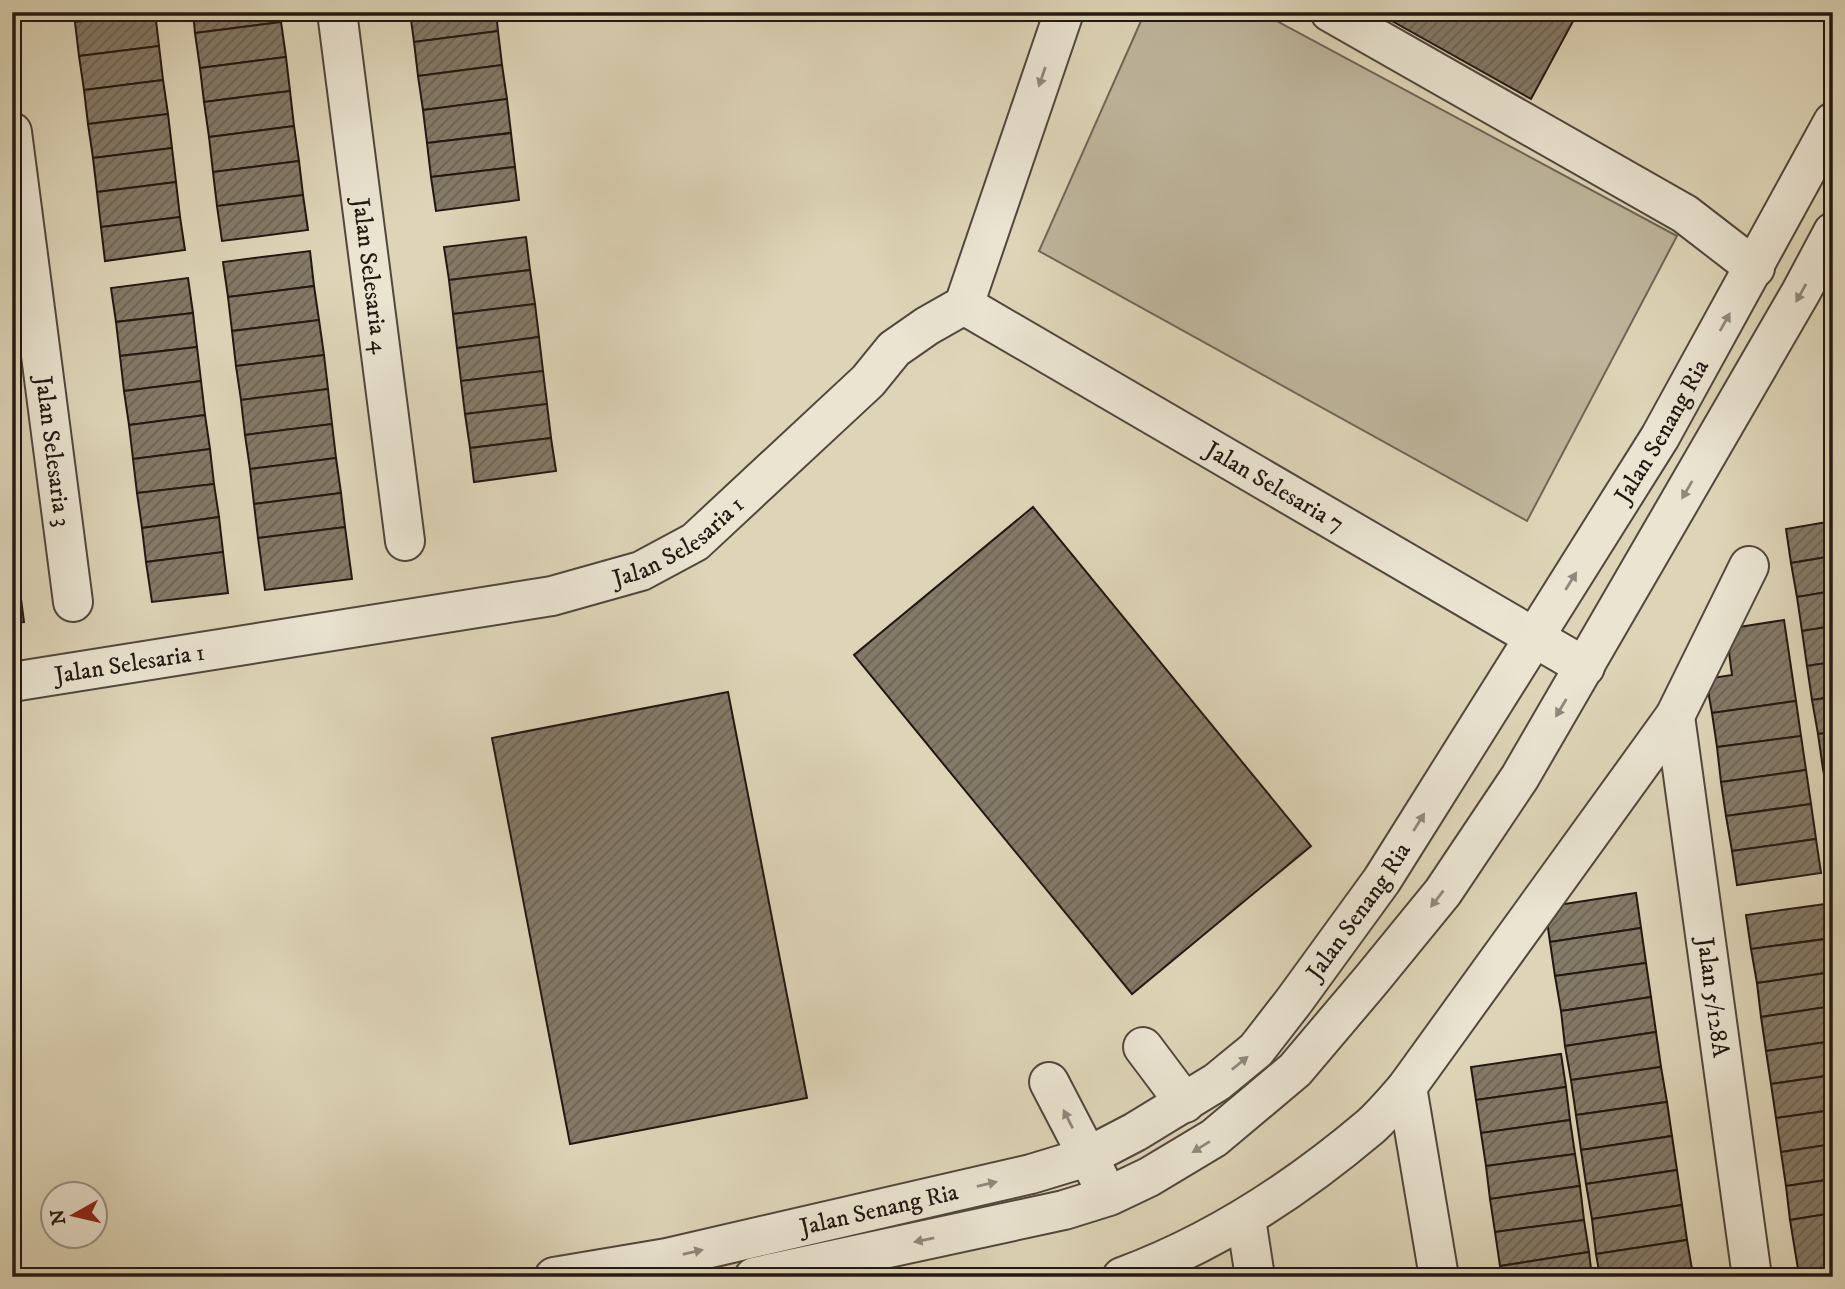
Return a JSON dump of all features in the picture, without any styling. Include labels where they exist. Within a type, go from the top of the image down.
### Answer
[{"type":"street","name":"Jalan Selesaria 4","points":[[337,12],[405,541]]},
{"type":"street","points":[[964,305],[1064,12]]},
{"type":"street","points":[[1330,12],[1685,214],[1755,268]]},
{"type":"street","name":"Jalan Senang Ria","points":[[554,1277],[667,1258],[1031,1174],[1087,1157],[1135,1132],[1217,1082],[1256,1050],[1382,880],[1510,674],[1535,639],[1660,437],[1833,122]]},
{"type":"street","name":"Jalan Selesaria 3","points":[[12,132],[73,602]]},
{"type":"street","name":"Jalan Senang Ria","points":[[754,1277],[1064,1210],[1109,1196],[1172,1165],[1214,1138],[1294,1070],[1443,892],[1520,777],[1801,292],[1833,232]]},
{"type":"street","name":"Jalan Selesaria 7","points":[[964,305],[1585,667]]},
{"type":"street","name":"Jalan Selesaria 1","points":[[12,682],[552,596],[641,571],[695,542],[868,381],[894,349],[964,305]]},
{"type":"street","points":[[1122,1277],[1159,1263],[1246,1219],[1373,1125],[1408,1087],[1675,716],[1749,566]]},
{"type":"street","name":"Jalan 5/128A","points":[[1675,716],[1752,1277]]},
{"type":"street","points":[[1143,1047],[1185,1102]]},
{"type":"street","points":[[1049,1082],[1109,1196]]},
{"type":"street","points":[[1408,1087],[1439,1277]]},
{"type":"street","points":[[1246,1219],[1255,1277]]},
{"type":"shaded area","points":[[1145,12],[1260,12],[1677,236],[1527,521],[1039,251]]},
{"type":"building","points":[[74,12],[155,12],[75,22]]},
{"type":"building","points":[[155,12],[159,46],[79,56],[75,22]]},
{"type":"building","points":[[193,12],[280,12],[281,22],[195,33]]},
{"type":"building","points":[[410,12],[496,12],[498,31],[414,42]]},
{"type":"building","points":[[1376,12],[1578,12],[1531,99]]},
{"type":"building","points":[[281,22],[286,57],[200,68],[195,33]]},
{"type":"building","points":[[498,31],[502,65],[418,76],[414,42]]},
{"type":"building","points":[[159,46],[163,80],[84,90],[79,56]]},
{"type":"building","points":[[286,57],[290,91],[204,102],[200,68]]},
{"type":"building","points":[[502,65],[507,99],[423,110],[418,76]]},
{"type":"building","points":[[163,80],[168,114],[88,124],[84,90]]},
{"type":"building","points":[[290,91],[294,126],[209,137],[204,102]]},
{"type":"building","points":[[507,99],[511,133],[427,143],[423,110]]},
{"type":"building","points":[[168,114],[172,148],[93,158],[88,124]]},
{"type":"building","points":[[294,126],[299,161],[213,172],[209,137]]},
{"type":"building","points":[[511,133],[515,167],[431,177],[427,143]]},
{"type":"building","points":[[172,148],[176,182],[97,192],[93,158]]},
{"type":"building","points":[[299,161],[303,195],[217,206],[213,172]]},
{"type":"building","points":[[515,167],[519,200],[436,211],[431,177]]},
{"type":"building","points":[[176,182],[180,217],[101,227],[97,192]]},
{"type":"building","points":[[303,195],[308,230],[222,241],[217,206]]},
{"type":"building","points":[[180,217],[185,250],[105,261],[101,227]]},
{"type":"building","points":[[526,237],[530,270],[449,280],[444,247]]},
{"type":"building","points":[[310,251],[314,286],[228,297],[223,262]]},
{"type":"building","points":[[530,270],[535,304],[453,314],[449,280]]},
{"type":"building","points":[[188,278],[193,313],[116,322],[111,288]]},
{"type":"building","points":[[314,286],[319,320],[232,331],[228,297]]},
{"type":"building","points":[[535,304],[539,337],[457,348],[453,314]]},
{"type":"building","points":[[193,313],[197,347],[120,356],[116,322]]},
{"type":"building","points":[[319,320],[324,355],[236,366],[232,331]]},
{"type":"building","points":[[539,337],[543,371],[461,381],[457,348]]},
{"type":"building","points":[[197,347],[201,381],[124,391],[120,356]]},
{"type":"building","points":[[324,355],[328,389],[241,400],[236,366]]},
{"type":"building","points":[[543,371],[547,404],[465,414],[461,381]]},
{"type":"building","points":[[201,381],[205,415],[129,425],[124,391]]},
{"type":"building","points":[[328,389],[332,424],[245,435],[241,400]]},
{"type":"building","points":[[547,404],[551,438],[470,448],[465,414]]},
{"type":"building","points":[[205,415],[210,449],[133,459],[129,425]]},
{"type":"building","points":[[332,424],[336,458],[250,469],[245,435]]},
{"type":"building","points":[[551,438],[556,471],[474,482],[470,448]]},
{"type":"building","points":[[210,449],[214,484],[137,493],[133,459]]},
{"type":"building","points":[[336,458],[341,493],[254,504],[250,469]]},
{"type":"building","points":[[214,484],[219,517],[142,528],[137,493]]},
{"type":"building","points":[[341,493],[345,527],[258,538],[254,504]]},
{"type":"building","points":[[1033,507],[1311,846],[1132,994],[854,655]]},
{"type":"building","points":[[219,517],[223,552],[146,562],[142,528]]},
{"type":"building","points":[[1833,521],[1833,556],[1791,563],[1786,529]]},
{"type":"building","points":[[345,527],[352,579],[265,590],[258,538]]},
{"type":"building","points":[[12,543],[18,576],[12,577]]},
{"type":"building","points":[[223,552],[228,593],[152,602],[146,562]]},
{"type":"building","points":[[1833,556],[1833,591],[1797,597],[1791,563]]},
{"type":"building","points":[[18,576],[24,622],[12,623],[12,577]]},
{"type":"building","points":[[1833,591],[1833,626],[1802,631],[1797,597]]},
{"type":"building","points":[[1784,620],[1796,701],[1712,713],[1706,679],[1732,675],[1726,629]]},
{"type":"building","points":[[1833,626],[1833,662],[1807,666],[1802,631]]},
{"type":"building","points":[[1833,662],[1833,697],[1812,700],[1807,666]]},
{"type":"building","points":[[728,692],[807,1098],[570,1144],[492,738]]},
{"type":"building","points":[[1833,697],[1833,732],[1818,734],[1812,700]]},
{"type":"building","points":[[1796,701],[1801,736],[1717,747],[1712,713]]},
{"type":"building","points":[[1833,732],[1833,767],[1823,769],[1818,734]]},
{"type":"building","points":[[1801,736],[1806,770],[1721,782],[1717,747]]},
{"type":"building","points":[[1833,767],[1833,802],[1829,803],[1823,769]]},
{"type":"building","points":[[1806,770],[1811,804],[1726,816],[1721,782]]},
{"type":"building","points":[[1811,804],[1816,839],[1732,851],[1726,816]]},
{"type":"building","points":[[1816,839],[1821,873],[1737,885],[1732,851]]},
{"type":"building","points":[[1636,893],[1641,928],[1550,942],[1545,907]]},
{"type":"building","points":[[1833,903],[1833,938],[1751,949],[1746,915]]},
{"type":"building","points":[[1641,928],[1646,963],[1555,976],[1550,942]]},
{"type":"building","points":[[1833,938],[1833,972],[1757,983],[1751,949]]},
{"type":"building","points":[[1646,963],[1651,997],[1561,1011],[1555,976]]},
{"type":"building","points":[[1833,972],[1833,1006],[1761,1017],[1757,983]]},
{"type":"building","points":[[1651,997],[1656,1032],[1565,1046],[1561,1011]]},
{"type":"building","points":[[1833,1006],[1833,1041],[1766,1051],[1761,1017]]},
{"type":"building","points":[[1656,1032],[1661,1067],[1571,1080],[1565,1046]]},
{"type":"building","points":[[1833,1041],[1833,1075],[1771,1084],[1766,1051]]},
{"type":"building","points":[[1561,1054],[1566,1087],[1476,1100],[1471,1067]]},
{"type":"building","points":[[1661,1067],[1667,1102],[1576,1115],[1571,1080]]},
{"type":"building","points":[[1833,1075],[1833,1110],[1776,1118],[1771,1084]]},
{"type":"building","points":[[1566,1087],[1570,1120],[1481,1133],[1476,1100]]},
{"type":"building","points":[[1667,1102],[1672,1136],[1581,1150],[1576,1115]]},
{"type":"building","points":[[1833,1110],[1833,1144],[1781,1152],[1776,1118]]},
{"type":"building","points":[[1570,1120],[1575,1154],[1486,1166],[1481,1133]]},
{"type":"building","points":[[1672,1136],[1677,1170],[1586,1184],[1581,1150]]},
{"type":"building","points":[[1833,1144],[1833,1179],[1786,1186],[1781,1152]]},
{"type":"building","points":[[1575,1154],[1580,1186],[1490,1199],[1486,1166]]},
{"type":"building","points":[[1677,1170],[1682,1205],[1592,1219],[1586,1184]]},
{"type":"building","points":[[1833,1179],[1833,1213],[1790,1220],[1786,1186]]},
{"type":"building","points":[[1580,1186],[1584,1220],[1495,1232],[1490,1199]]},
{"type":"building","points":[[1682,1205],[1687,1240],[1596,1254],[1592,1219]]},
{"type":"building","points":[[1833,1213],[1833,1270],[1799,1275],[1790,1220]]},
{"type":"building","points":[[1584,1220],[1589,1252],[1500,1266],[1495,1232]]},
{"type":"building","points":[[1687,1240],[1693,1275],[1600,1277],[1596,1254]]},
{"type":"building","points":[[1589,1252],[1592,1277],[1501,1277],[1500,1266]]}]
